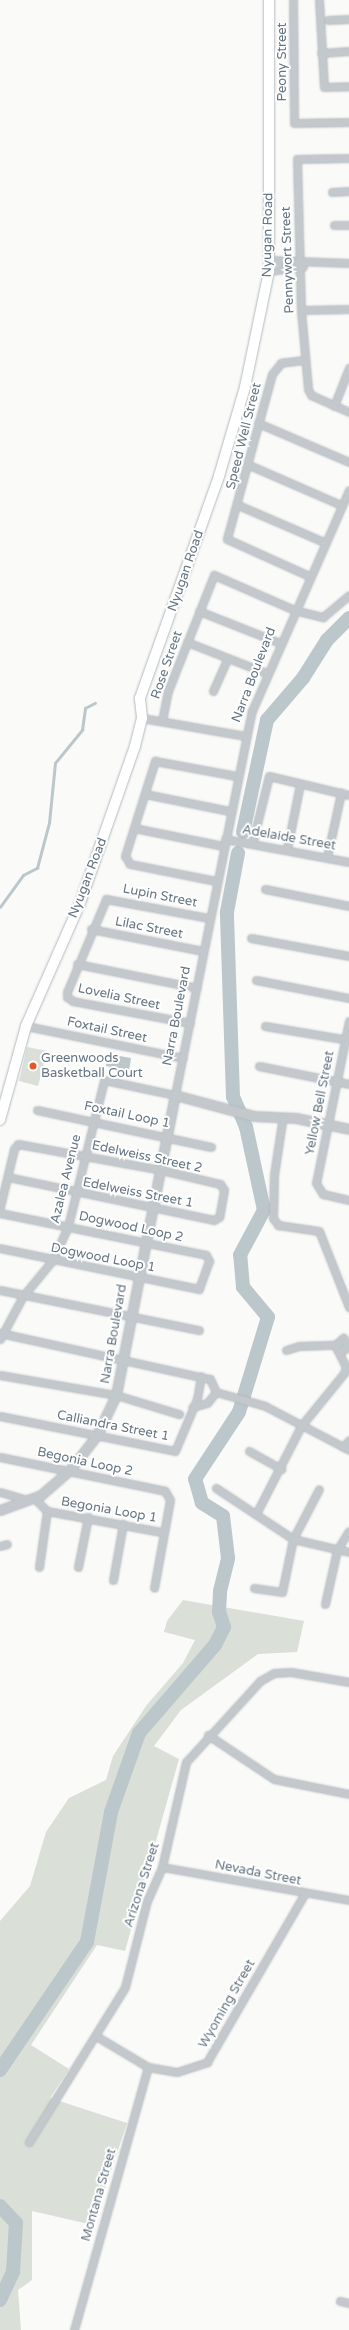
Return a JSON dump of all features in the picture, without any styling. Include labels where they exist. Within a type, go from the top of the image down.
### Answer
[{"type":"main road","name":"Nyugan Road","points":[[0,1120],[26,1026],[79,906],[142,718],[140,698],[220,476],[245,387],[270,271],[269,0]]},
{"type":"street","name":"Peony Street","points":[[293,0],[294,123],[349,122]]},
{"type":"street","points":[[319,0],[324,87],[349,86]]},
{"type":"street","points":[[328,20],[349,19]]},
{"type":"street","points":[[321,52],[349,51]]},
{"type":"street","name":"Pennywort Street","points":[[334,406],[311,395],[304,360],[301,310],[297,159],[349,158]]},
{"type":"street","points":[[332,192],[349,191]]},
{"type":"street","points":[[334,225],[349,225]]},
{"type":"street","points":[[270,260],[300,265]]},
{"type":"street","points":[[270,271],[300,265],[349,263]]},
{"type":"street","points":[[301,310],[349,309]]},
{"type":"street","name":"Speed Well Street","points":[[304,360],[281,363],[272,374],[258,423],[249,465],[227,539],[309,576]]},
{"type":"street","points":[[349,368],[334,406],[349,412]]},
{"type":"street","points":[[258,423],[349,462]]},
{"type":"street","points":[[249,465],[341,505]]},
{"type":"street","name":"Narra Boulevard","points":[[0,1510],[31,1499],[69,1471],[97,1435],[116,1395],[132,1316],[138,1277],[197,988],[216,880],[245,736],[266,674],[324,542],[349,490]]},
{"type":"street","points":[[238,505],[324,542]]},
{"type":"street","name":"Rose Street","points":[[162,721],[168,691],[214,575],[294,610]]},
{"type":"street","points":[[294,610],[323,617],[349,595]]},
{"type":"street","points":[[199,611],[280,643]]},
{"type":"street","points":[[187,642],[266,674]]},
{"type":"street","points":[[213,691],[228,658]]},
{"type":"street","points":[[142,718],[245,736]]},
{"type":"street","points":[[216,880],[126,861],[134,828],[155,761],[237,776]]},
{"type":"street","points":[[252,844],[269,776],[349,795]]},
{"type":"street","points":[[287,849],[300,784]]},
{"type":"street","points":[[327,857],[341,793]]},
{"type":"street","points":[[145,794],[230,811]]},
{"type":"street","name":"Adelaide Street","points":[[134,828],[224,842],[287,849],[349,862]]},
{"type":"street","points":[[265,889],[349,906]]},
{"type":"street","name":"Lupin Street","points":[[91,929],[106,899],[210,918]]},
{"type":"street","points":[[91,929],[77,964],[197,988]]},
{"type":"street","name":"Lilac Street","points":[[91,929],[203,951]]},
{"type":"street","points":[[251,938],[349,956]]},
{"type":"street","name":"Lovelia Street","points":[[77,964],[68,997],[190,1023]]},
{"type":"street","points":[[256,980],[349,998]]},
{"type":"street","name":"Yellow Bell Street","points":[[349,1021],[347,1040],[336,1081],[317,1189],[349,1200]]},
{"type":"street","name":"Foxtail Street","points":[[26,1026],[183,1058]]},
{"type":"street","points":[[265,1026],[347,1040]]},
{"type":"street","points":[[259,1066],[349,1084]]},
{"type":"street","name":"Azalea Avenue","points":[[1,1335],[24,1296],[52,1261],[68,1226],[77,1193],[92,1119],[104,1080],[175,1095]]},
{"type":"street","points":[[175,1095],[218,1108],[282,1122],[307,1122]]},
{"type":"street","name":"Foxtail Loop 1","points":[[37,1110],[92,1119],[211,1147]]},
{"type":"street","points":[[257,1116],[296,1118],[307,1122],[349,1130]]},
{"type":"street","points":[[282,1122],[274,1175],[273,1218],[278,1224],[319,1231],[349,1307]]},
{"type":"street","name":"Edelweiss Street 2","points":[[8,1177],[14,1148],[18,1144],[161,1170],[224,1186],[217,1220]]},
{"type":"street","points":[[0,1207],[8,1177]]},
{"type":"street","name":"Edelweiss Street 1","points":[[8,1177],[77,1193],[217,1220]]},
{"type":"street","name":"Dogwood Loop 2","points":[[0,1213],[145,1242],[209,1258],[202,1289]]},
{"type":"street","name":"Dogwood Loop 1","points":[[0,1248],[52,1261],[202,1289]]},
{"type":"street","points":[[0,1290],[199,1330]]},
{"type":"street","points":[[1,1335],[123,1363],[201,1376],[213,1383],[218,1392],[250,1401],[346,1449],[349,1440]]},
{"type":"street","points":[[286,1350],[299,1346],[335,1345],[342,1338],[349,1346],[341,1352]]},
{"type":"street","points":[[256,1514],[281,1469],[301,1426],[344,1373],[341,1352],[335,1345]]},
{"type":"street","points":[[0,1375],[116,1395],[179,1414]]},
{"type":"street","points":[[193,1407],[201,1376]]},
{"type":"street","points":[[193,1407],[207,1403],[218,1392]]},
{"type":"street","name":"Calliandra Street 1","points":[[0,1416],[175,1451],[193,1407]]},
{"type":"street","points":[[249,1451],[281,1469]]},
{"type":"street","name":"Begonia Loop 2","points":[[0,1457],[165,1491],[170,1500],[162,1532]]},
{"type":"street","points":[[216,1488],[293,1539],[349,1552]]},
{"type":"street","points":[[254,1588],[282,1592],[293,1539],[319,1489]]},
{"type":"street","name":"Begonia Loop 1","points":[[0,1492],[31,1499],[47,1511],[88,1517],[162,1532]]},
{"type":"street","points":[[39,1567],[47,1511]]},
{"type":"street","points":[[78,1567],[88,1517]]},
{"type":"street","points":[[113,1580],[123,1524]]},
{"type":"street","points":[[325,1604],[337,1550],[349,1531]]},
{"type":"street","points":[[154,1588],[162,1532]]},
{"type":"street","name":"Arizona Street","points":[[29,2142],[126,1987],[147,1901],[162,1868],[186,1762],[208,1735],[260,1681],[274,1673],[291,1672],[349,1682]]},
{"type":"street","points":[[208,1735],[274,1779],[349,1794]]},
{"type":"street","name":"Nevada Street","points":[[162,1868],[304,1894],[349,1900]]},
{"type":"street","name":"Wyoming Street","points":[[96,2036],[148,2067],[177,2072],[207,2062],[304,1894]]},
{"type":"street","name":"Montana Street","points":[[74,2330],[148,2067]]},
{"type":"street","points":[[340,2301],[349,2303]]},
{"type":"shaded area","name":"Greenwoods Basketball Court","points":[[27,1047],[47,1051],[38,1086],[19,1081]]},
{"type":"shaded area","points":[[108,1054],[131,1058],[129,1071],[106,1066]]},
{"type":"shaded area","points":[[183,1600],[304,1621],[297,1652],[258,1654],[181,1710],[154,1746],[179,1759],[125,1951],[97,1945],[31,2045],[69,2069],[50,2098],[127,2123],[93,2225],[32,2211],[32,2280],[18,2290],[21,2330],[0,2330],[0,1921],[30,1886],[46,1832],[69,1798],[106,1780],[113,1756],[146,1706],[183,1663],[195,1640],[164,1632],[167,1621]]},
{"type":"waterway","points":[[243,832],[267,720],[303,678],[327,640],[349,618]]},
{"type":"waterway","points":[[0,907],[23,875],[37,868],[49,823],[55,763],[82,730],[85,708],[95,703]]},
{"type":"waterway","points":[[0,2070],[87,1942],[111,1812],[139,1733],[215,1645],[224,1627],[219,1612],[220,1591],[228,1558],[223,1516],[202,1503],[195,1479],[239,1412],[268,1317],[243,1287],[240,1255],[264,1210],[246,1127],[233,1097],[227,912],[238,853]]},
{"type":"waterway","points":[[0,2206],[16,2223],[13,2272],[0,2300]]},
{"type":"place","name":"Greenwoods Basketball Court","points":[[33,1066]]}]
